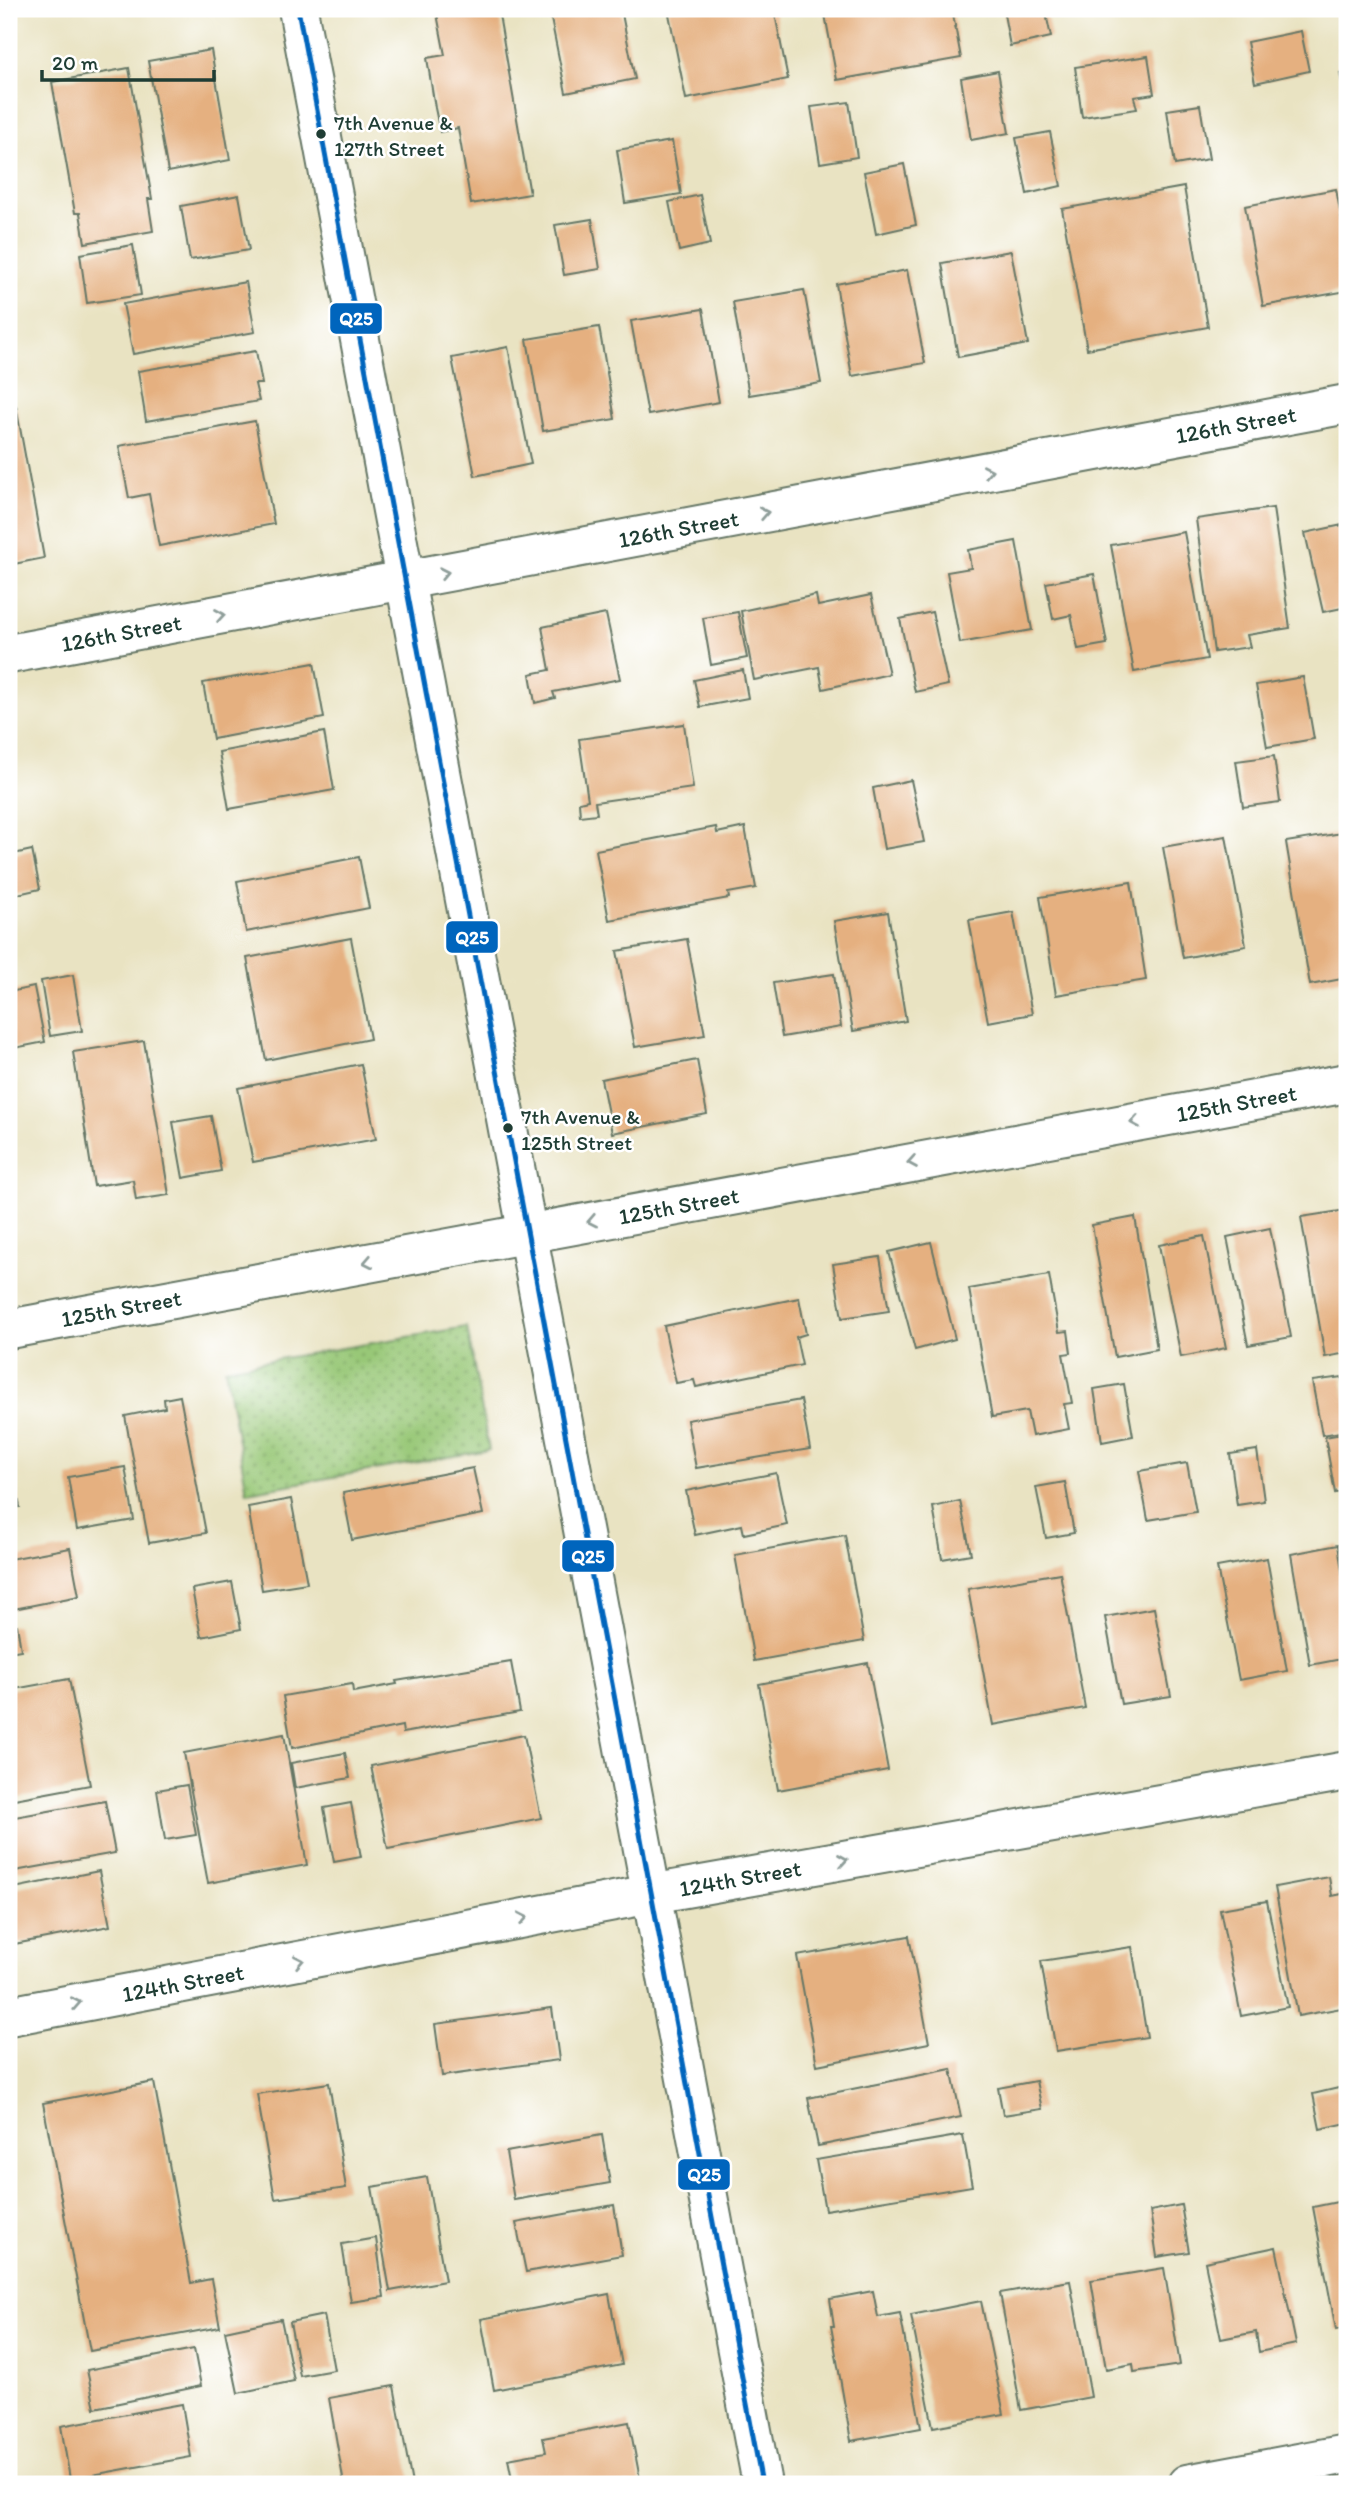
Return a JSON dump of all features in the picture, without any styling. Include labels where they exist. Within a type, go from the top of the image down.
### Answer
[{"type":"street","points":[[298,9],[762,2484]]},
{"type":"street","name":"126th Street","points":[[9,654],[1347,404]]},
{"type":"street","name":"125th Street","points":[[9,1329],[1347,1083]]},
{"type":"street","name":"124th Street","points":[[9,2015],[651,1894],[1347,1771]]},
{"type":"street","points":[[1187,2484],[1347,2454]]},
{"type":"green space","points":[[467,1327],[489,1450],[247,1492],[225,1368]]},
{"type":"building","points":[[436,9],[498,9],[530,194],[471,204],[458,128],[440,132],[435,108],[427,58],[445,55]]},
{"type":"building","points":[[549,9],[621,9],[635,79],[566,93]]},
{"type":"building","points":[[668,9],[774,9],[788,79],[686,99]]},
{"type":"building","points":[[824,9],[952,9],[961,58],[837,80]]},
{"type":"building","points":[[1003,9],[1045,9],[1051,37],[1010,46]]},
{"type":"building","points":[[1301,31],[1309,71],[1255,83],[1247,42]]},
{"type":"building","points":[[211,50],[230,160],[168,172],[148,61]]},
{"type":"building","points":[[1148,56],[1154,94],[1134,97],[1137,109],[1082,117],[1075,67]]},
{"type":"building","points":[[129,68],[152,199],[148,199],[153,231],[85,243],[80,213],[75,213],[52,82]]},
{"type":"building","points":[[998,71],[1009,133],[971,140],[961,78]]},
{"type":"building","points":[[1347,72],[1347,103],[1346,103],[1340,73]]},
{"type":"building","points":[[849,102],[857,157],[820,163],[811,107]]},
{"type":"building","points":[[1200,105],[1209,159],[1175,165],[1167,110]]},
{"type":"building","points":[[1050,132],[1061,186],[1027,194],[1016,138]]},
{"type":"building","points":[[672,141],[681,194],[625,203],[617,150]]},
{"type":"building","points":[[904,164],[916,225],[876,234],[864,172]]},
{"type":"building","points":[[1184,187],[1208,327],[1087,349],[1062,209]]},
{"type":"building","points":[[1336,189],[1347,249],[1347,291],[1263,306],[1245,206]]},
{"type":"building","points":[[239,195],[249,250],[190,260],[181,206]]},
{"type":"building","points":[[700,195],[710,244],[679,251],[669,202]]},
{"type":"building","points":[[592,219],[600,269],[564,275],[555,225]]},
{"type":"building","points":[[133,245],[141,295],[87,303],[80,254]]},
{"type":"building","points":[[1011,251],[1028,344],[958,357],[942,263]]},
{"type":"building","points":[[907,270],[925,363],[852,376],[836,284]]},
{"type":"building","points":[[246,282],[255,332],[133,354],[123,304]]},
{"type":"building","points":[[804,290],[821,383],[749,395],[733,302]]},
{"type":"building","points":[[703,309],[719,402],[648,415],[631,321]]},
{"type":"building","points":[[599,327],[615,419],[543,431],[527,339]]},
{"type":"building","points":[[508,347],[531,464],[475,476],[452,358]]},
{"type":"building","points":[[256,351],[262,384],[255,384],[259,401],[146,421],[138,371]]},
{"type":"building","points":[[16,406],[44,558],[9,565],[9,408]]},
{"type":"building","points":[[255,421],[274,524],[159,546],[149,494],[129,498],[119,446]]},
{"type":"building","points":[[1273,508],[1290,628],[1247,635],[1250,647],[1214,652],[1196,519]]},
{"type":"building","points":[[1347,524],[1347,607],[1323,612],[1305,533]]},
{"type":"building","points":[[1184,532],[1207,659],[1134,672],[1111,545]]},
{"type":"building","points":[[1016,541],[1032,630],[960,643],[947,572],[971,568],[968,550]]},
{"type":"building","points":[[1094,574],[1107,644],[1078,649],[1071,615],[1053,619],[1046,583]]},
{"type":"building","points":[[816,595],[818,606],[871,595],[889,674],[823,689],[819,667],[754,680],[741,611]]},
{"type":"building","points":[[738,612],[747,658],[711,665],[703,618]]},
{"type":"building","points":[[932,612],[948,685],[915,692],[900,619]]},
{"type":"building","points":[[606,614],[620,679],[553,692],[555,698],[535,703],[530,674],[550,670],[542,627]]},
{"type":"building","points":[[314,663],[324,718],[213,739],[203,683]]},
{"type":"building","points":[[743,670],[748,698],[700,707],[694,680]]},
{"type":"building","points":[[1303,677],[1314,739],[1267,747],[1256,685]]},
{"type":"building","points":[[684,724],[693,788],[595,802],[597,814],[580,816],[579,802],[588,800],[579,739]]},
{"type":"building","points":[[324,732],[334,790],[229,809],[219,752]]},
{"type":"building","points":[[1274,756],[1280,802],[1243,807],[1236,761]]},
{"type":"building","points":[[911,780],[924,842],[884,849],[873,788]]},
{"type":"building","points":[[716,827],[717,833],[745,827],[756,888],[728,893],[729,898],[609,920],[596,850]]},
{"type":"building","points":[[1342,833],[1347,861],[1347,978],[1310,985],[1286,842]]},
{"type":"building","points":[[1226,836],[1246,946],[1183,958],[1163,847]]},
{"type":"building","points":[[32,850],[40,889],[9,896],[9,855]]},
{"type":"building","points":[[359,857],[369,908],[246,932],[237,881]]},
{"type":"building","points":[[1131,882],[1146,980],[1056,995],[1040,897]]},
{"type":"building","points":[[888,912],[906,1021],[853,1031],[834,921]]},
{"type":"building","points":[[1013,912],[1032,1014],[988,1022],[969,920]]},
{"type":"building","points":[[351,938],[370,1039],[266,1060],[247,958]]},
{"type":"building","points":[[687,939],[705,1035],[635,1047],[617,951]]},
{"type":"building","points":[[834,974],[841,1027],[782,1037],[773,983]]},
{"type":"building","points":[[73,975],[82,1031],[50,1036],[41,981]]},
{"type":"building","points":[[34,987],[45,1042],[9,1049],[9,992]]},
{"type":"building","points":[[144,1041],[169,1195],[136,1200],[133,1180],[94,1186],[73,1052]]},
{"type":"building","points":[[697,1060],[707,1114],[612,1133],[601,1079]]},
{"type":"building","points":[[361,1064],[376,1139],[253,1162],[238,1088]]},
{"type":"building","points":[[211,1116],[221,1171],[183,1178],[173,1122]]},
{"type":"building","points":[[1347,1210],[1347,1353],[1325,1357],[1301,1217]]},
{"type":"building","points":[[1135,1217],[1157,1349],[1115,1357],[1092,1225]]},
{"type":"building","points":[[1270,1228],[1291,1337],[1248,1345],[1227,1237]]},
{"type":"building","points":[[1204,1236],[1226,1348],[1181,1357],[1159,1245]]},
{"type":"building","points":[[931,1242],[955,1339],[915,1350],[889,1252]]},
{"type":"building","points":[[880,1257],[889,1311],[842,1318],[833,1264]]},
{"type":"building","points":[[1049,1275],[1059,1332],[1068,1331],[1071,1353],[1063,1354],[1072,1403],[1064,1404],[1069,1429],[1032,1436],[1027,1411],[992,1417],[969,1289]]},
{"type":"building","points":[[799,1298],[806,1334],[796,1337],[802,1365],[696,1387],[694,1380],[676,1383],[664,1326]]},
{"type":"building","points":[[1342,1377],[1347,1408],[1347,1431],[1322,1435],[1312,1381]]},
{"type":"building","points":[[1124,1384],[1133,1436],[1102,1442],[1094,1389]]},
{"type":"building","points":[[180,1396],[206,1533],[149,1543],[125,1416],[165,1408],[164,1399]]},
{"type":"building","points":[[801,1400],[810,1449],[696,1468],[687,1420]]},
{"type":"building","points":[[1347,1433],[1347,1491],[1335,1493],[1325,1437]]},
{"type":"building","points":[[1257,1450],[1264,1501],[1237,1505],[1230,1454]]},
{"type":"building","points":[[1187,1463],[1196,1512],[1148,1520],[1139,1471]]},
{"type":"building","points":[[125,1467],[134,1520],[77,1530],[68,1477]]},
{"type":"building","points":[[473,1468],[483,1514],[352,1540],[343,1493]]},
{"type":"building","points":[[13,1473],[20,1507],[9,1509],[9,1474]]},
{"type":"building","points":[[776,1473],[787,1525],[744,1534],[742,1525],[695,1535],[686,1491]]},
{"type":"building","points":[[1065,1482],[1074,1533],[1046,1538],[1036,1487]]},
{"type":"building","points":[[291,1499],[307,1583],[262,1590],[248,1507]]},
{"type":"building","points":[[960,1501],[971,1554],[942,1559],[933,1507]]},
{"type":"building","points":[[845,1535],[864,1641],[754,1661],[735,1555]]},
{"type":"building","points":[[1338,1545],[1347,1602],[1347,1658],[1310,1665],[1291,1554]]},
{"type":"building","points":[[70,1548],[79,1596],[9,1610],[9,1559]]},
{"type":"building","points":[[1267,1558],[1287,1671],[1239,1680],[1217,1567]]},
{"type":"building","points":[[1060,1573],[1085,1708],[993,1725],[968,1589]]},
{"type":"building","points":[[232,1582],[241,1629],[201,1637],[192,1589]]},
{"type":"building","points":[[1154,1608],[1171,1696],[1121,1704],[1105,1617]]},
{"type":"building","points":[[17,1625],[21,1650],[9,1652],[9,1626]]},
{"type":"building","points":[[511,1662],[520,1712],[403,1733],[402,1726],[292,1748],[283,1696],[352,1684],[353,1692],[397,1684],[396,1681]]},
{"type":"building","points":[[868,1663],[888,1770],[778,1790],[759,1684]]},
{"type":"building","points":[[69,1679],[90,1785],[9,1800],[9,1690]]},
{"type":"building","points":[[284,1734],[307,1865],[208,1883],[184,1753]]},
{"type":"building","points":[[524,1735],[541,1818],[388,1849],[371,1766]]},
{"type":"building","points":[[345,1753],[350,1778],[295,1788],[291,1763]]},
{"type":"building","points":[[187,1785],[196,1835],[165,1840],[157,1790]]},
{"type":"building","points":[[105,1801],[115,1853],[9,1872],[9,1818]]},
{"type":"building","points":[[351,1803],[361,1857],[334,1862],[324,1808]]},
{"type":"building","points":[[99,1871],[110,1926],[9,1945],[9,1889]]},
{"type":"building","points":[[1329,1877],[1332,1896],[1347,1893],[1347,2007],[1298,2016],[1275,1887]]},
{"type":"building","points":[[1267,1901],[1288,2007],[1241,2016],[1220,1909]]},
{"type":"building","points":[[909,1936],[929,2043],[817,2065],[797,1956]]},
{"type":"building","points":[[1132,1947],[1147,2037],[1056,2051],[1041,1961]]},
{"type":"building","points":[[552,2008],[559,2060],[442,2076],[435,2024]]},
{"type":"building","points":[[951,2069],[961,2117],[818,2146],[808,2098]]},
{"type":"building","points":[[1036,2081],[1042,2109],[1003,2115],[998,2088]]},
{"type":"building","points":[[154,2082],[191,2283],[211,2279],[220,2327],[90,2351],[43,2103]]},
{"type":"building","points":[[329,2083],[346,2188],[275,2199],[257,2094]]},
{"type":"building","points":[[1347,2086],[1347,2123],[1320,2129],[1313,2094]]},
{"type":"building","points":[[602,2135],[610,2183],[514,2200],[506,2152]]},
{"type":"building","points":[[963,2135],[972,2186],[825,2210],[816,2160]]},
{"type":"building","points":[[427,2177],[445,2281],[390,2291],[372,2187]]},
{"type":"building","points":[[1347,2200],[1347,2327],[1336,2330],[1313,2207]]},
{"type":"building","points":[[614,2205],[622,2255],[526,2272],[516,2223]]},
{"type":"building","points":[[1181,2205],[1189,2252],[1157,2257],[1150,2211]]},
{"type":"building","points":[[376,2238],[384,2297],[351,2302],[342,2244]]},
{"type":"building","points":[[1276,2247],[1296,2344],[1259,2352],[1256,2332],[1221,2339],[1205,2262]]},
{"type":"building","points":[[1164,2268],[1180,2365],[1134,2372],[1133,2364],[1106,2369],[1091,2280]]},
{"type":"building","points":[[1070,2281],[1091,2397],[1021,2410],[1000,2293]]},
{"type":"building","points":[[873,2291],[878,2317],[900,2313],[921,2428],[851,2441],[831,2326],[834,2326],[830,2299]]},
{"type":"building","points":[[609,2294],[622,2365],[494,2390],[481,2319]]},
{"type":"building","points":[[981,2301],[1004,2414],[933,2427],[911,2315]]},
{"type":"building","points":[[324,2315],[334,2370],[300,2376],[290,2322]]},
{"type":"building","points":[[281,2319],[294,2381],[238,2393],[225,2331]]},
{"type":"building","points":[[194,2349],[201,2386],[95,2408],[87,2370]]},
{"type":"building","points":[[394,2386],[412,2484],[344,2484],[329,2398]]},
{"type":"building","points":[[182,2404],[191,2457],[70,2479],[61,2426]]},
{"type":"building","points":[[629,2422],[641,2484],[513,2484],[508,2459],[546,2452],[543,2438]]},
{"type":"transit line","name":"Q25","points":[[298,9],[762,2484]]},
{"type":"place","name":"7th Avenue & 127th Street","points":[[321,134]]},
{"type":"place","name":"7th Avenue & 125th Street","points":[[508,1128]]}]
